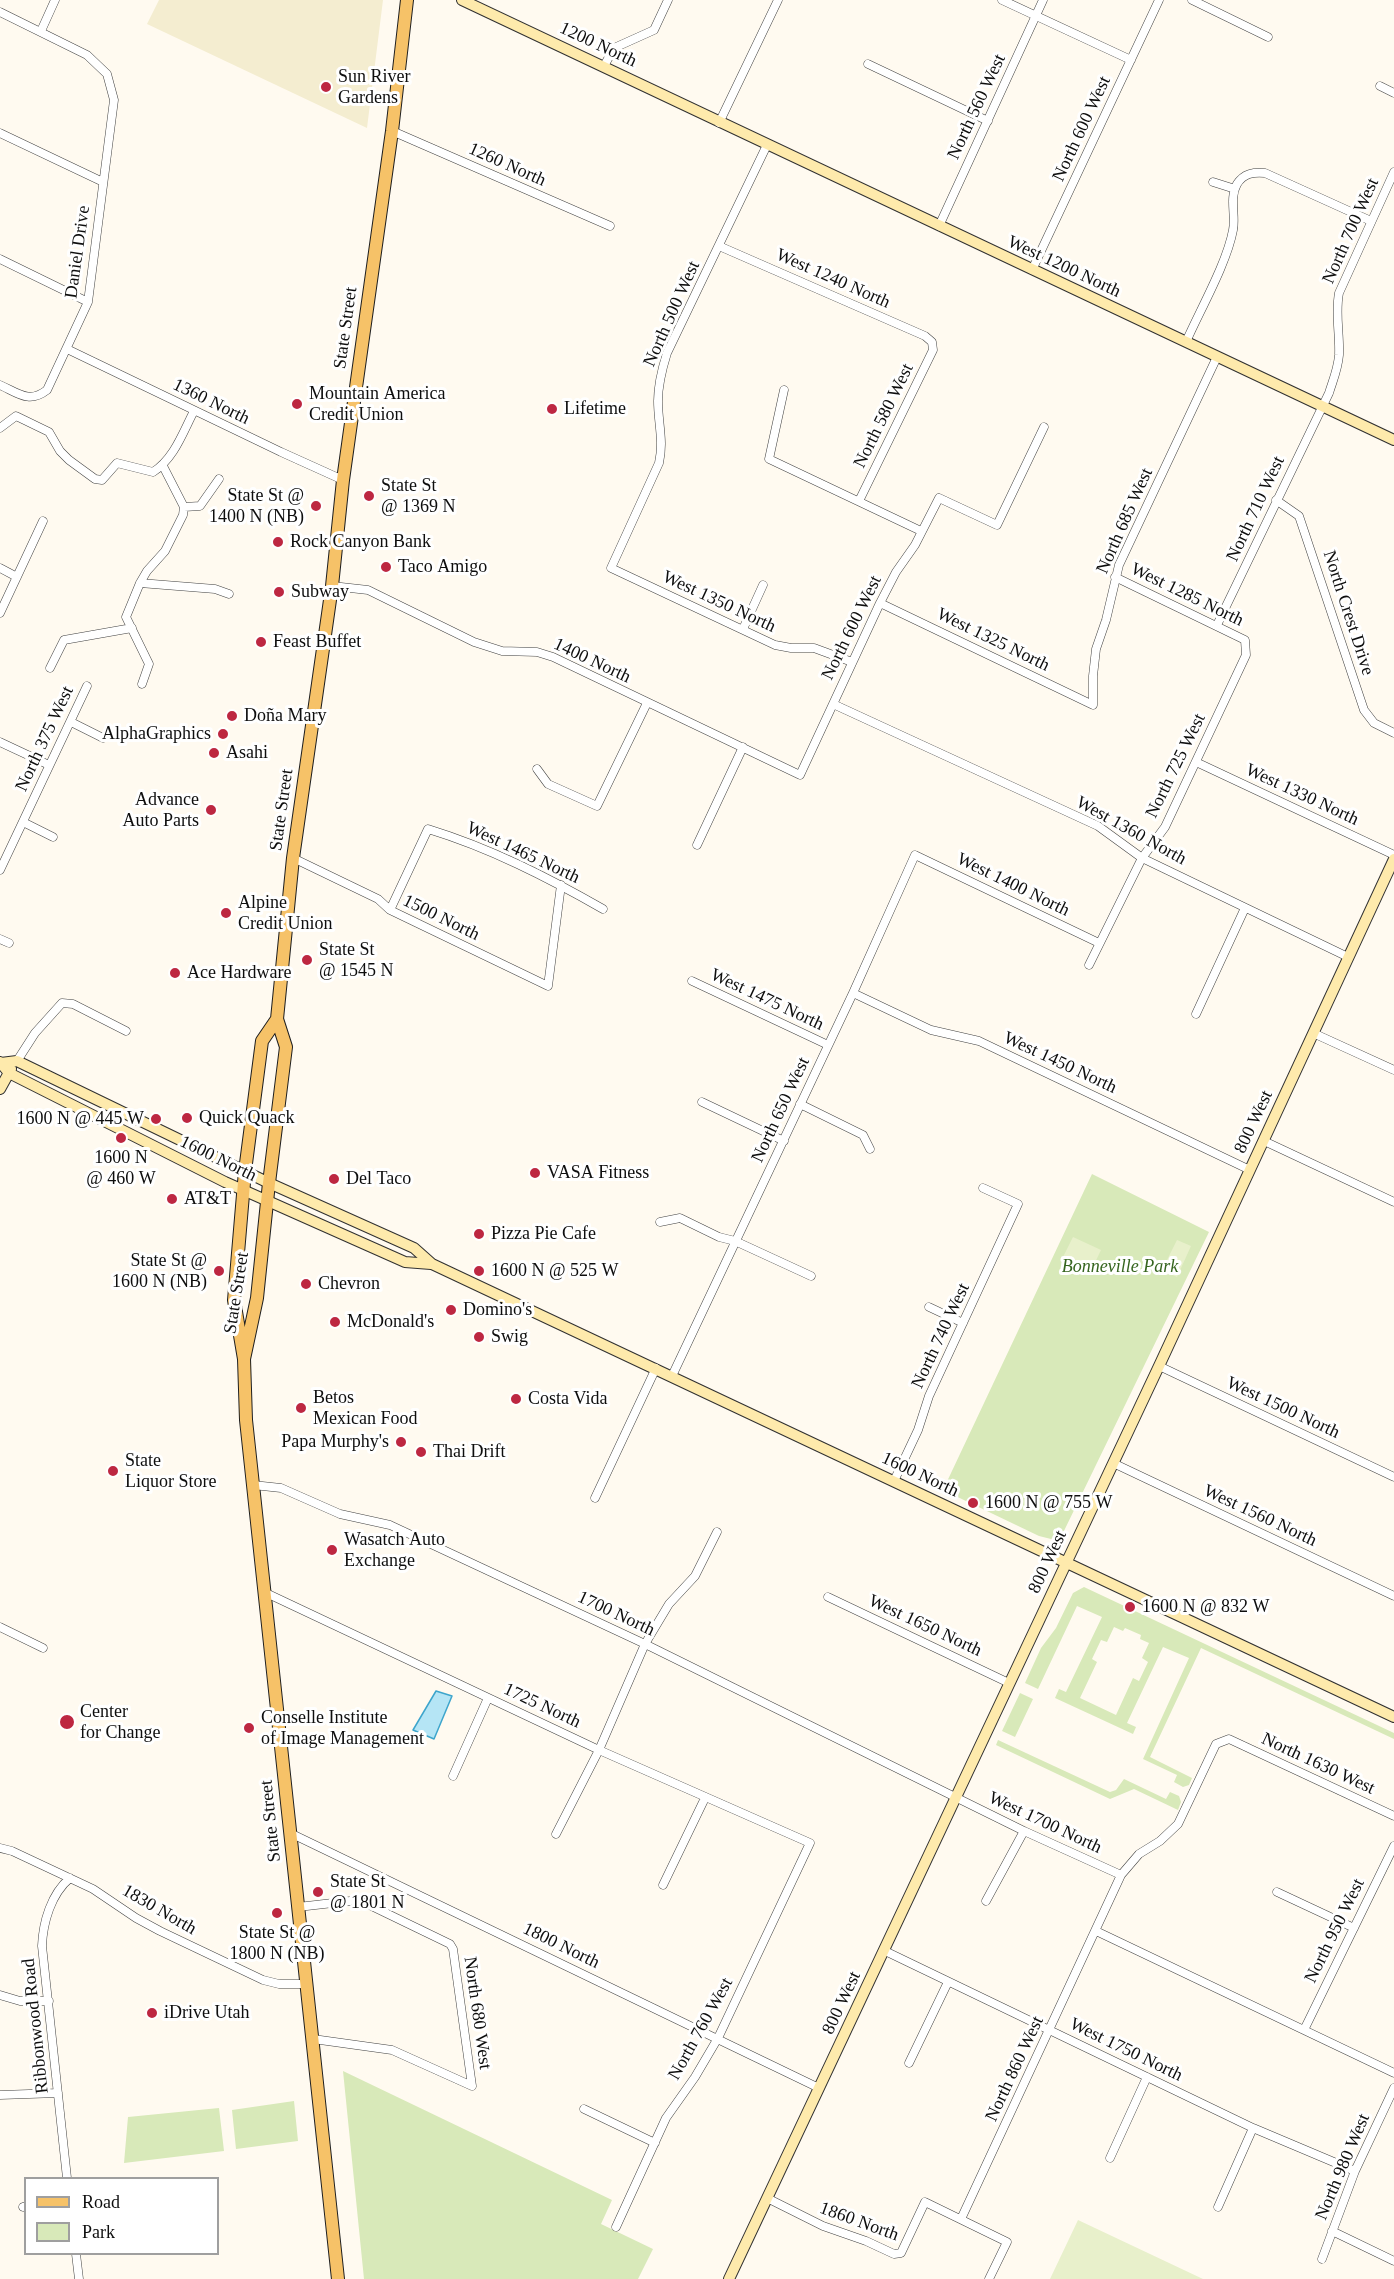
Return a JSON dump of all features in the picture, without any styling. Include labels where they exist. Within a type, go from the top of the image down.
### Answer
[{"type":"main road","name":"State Street","points":[[244,1359],[257,1298],[286,1047],[277,1019],[293,858],[332,586],[343,480],[392,131],[406,0]]},
{"type":"main road","name":"State Street","points":[[277,1019],[262,1041],[245,1171],[234,1300],[244,1359],[246,1420],[252,1485],[338,2279]]},
{"type":"street","points":[[41,31],[55,0]]},
{"type":"street","name":"1200 North","points":[[462,0],[719,123]]},
{"type":"street","points":[[604,66],[614,48],[654,30],[668,0]]},
{"type":"street","points":[[719,123],[778,0]]},
{"type":"street","points":[[1002,0],[1131,60]]},
{"type":"street","name":"North 560 West","points":[[939,226],[1043,0]]},
{"type":"street","name":"North 600 West","points":[[1032,270],[1159,0]]},
{"type":"street","points":[[1192,0],[1268,37]]},
{"type":"street","name":"Daniel Drive","points":[[0,12],[87,55],[107,74],[114,100],[88,302],[47,390],[38,397],[27,397],[0,385]]},
{"type":"street","points":[[868,64],[988,121]]},
{"type":"street","points":[[1380,86],[1394,93]]},
{"type":"street","name":"West 1200 North","points":[[719,123],[1394,440]]},
{"type":"street","name":"1260 North","points":[[392,131],[610,226]]},
{"type":"street","points":[[0,133],[103,182]]},
{"type":"street","name":"North 500 West","points":[[611,568],[659,463],[662,449],[658,398],[662,368],[667,353],[767,146]]},
{"type":"street","name":"North 700 West","points":[[1322,406],[1336,372],[1339,356],[1336,308],[1339,293],[1394,172]]},
{"type":"street","points":[[1186,342],[1224,259],[1234,230],[1235,189],[1247,174],[1266,173],[1371,221]]},
{"type":"street","points":[[1213,182],[1235,189]]},
{"type":"street","name":"West 1240 North","points":[[720,246],[925,336],[932,342]]},
{"type":"street","points":[[0,259],[88,302]]},
{"type":"street","name":"North 580 West","points":[[859,501],[933,350],[932,342]]},
{"type":"street","name":"1360 North","points":[[67,349],[343,480]]},
{"type":"street","name":"North 685 West","points":[[1093,705],[1096,649],[1124,555],[1217,357]]},
{"type":"street","points":[[784,390],[769,459],[921,531]]},
{"type":"street","name":"North 710 West","points":[[1217,625],[1322,406]]},
{"type":"street","points":[[0,428],[16,416],[49,432],[60,452],[98,480],[102,480],[117,462],[153,472],[162,466],[175,448],[194,411]]},
{"type":"street","name":"North 600 West","points":[[800,775],[880,603],[939,498],[997,525],[1044,427]]},
{"type":"street","points":[[142,684],[149,664],[126,617],[147,571],[165,551],[183,515],[184,507],[162,466]]},
{"type":"street","points":[[184,507],[201,506],[219,479]]},
{"type":"street","name":"North Crest Drive","points":[[1276,500],[1299,516],[1364,710],[1374,723],[1394,733]]},
{"type":"street","points":[[0,613],[43,521]]},
{"type":"street","points":[[0,568],[17,577]]},
{"type":"street","name":"West 1350 North","points":[[611,568],[775,645],[814,648],[852,662]]},
{"type":"street","name":"West 1285 North","points":[[1116,578],[1245,640]]},
{"type":"street","points":[[140,583],[215,589],[229,594]]},
{"type":"street","points":[[743,629],[763,585]]},
{"type":"street","name":"1400 North","points":[[332,586],[368,590],[474,642],[502,651],[537,652],[553,657],[800,775]]},
{"type":"street","name":"West 1325 North","points":[[880,603],[1093,705]]},
{"type":"street","points":[[50,668],[64,640],[132,628]]},
{"type":"street","name":"North 725 West","points":[[1089,965],[1142,858],[1165,827],[1246,655],[1245,640]]},
{"type":"street","name":"North 375 West","points":[[0,870],[87,686]]},
{"type":"street","points":[[537,769],[548,784],[597,806],[646,703]]},
{"type":"street","name":"West 1360 North","points":[[833,704],[1098,826],[1142,858],[1348,957]]},
{"type":"street","points":[[71,722],[103,738]]},
{"type":"street","points":[[0,742],[50,765]]},
{"type":"street","points":[[697,845],[743,747]]},
{"type":"street","name":"West 1330 North","points":[[1196,762],[1394,857]]},
{"type":"street","points":[[23,822],[53,837]]},
{"type":"street","name":"West 1465 North","points":[[390,910],[429,829],[470,842],[561,885],[603,909]]},
{"type":"street","name":"West 1400 North","points":[[915,855],[1099,943]]},
{"type":"street","name":"North 650 West","points":[[672,1376],[784,1141],[915,855]]},
{"type":"street","name":"800 West","points":[[729,2279],[1159,1366],[1394,857]]},
{"type":"street","name":"1500 North","points":[[293,858],[378,899],[390,910],[548,986],[561,885]]},
{"type":"street","points":[[1196,1014],[1245,908]]},
{"type":"street","points":[[0,939],[9,943]]},
{"type":"street","name":"West 1475 North","points":[[692,981],[828,1045]]},
{"type":"street","name":"West 1450 North","points":[[853,993],[931,1030],[979,1041],[1250,1170]]},
{"type":"street","points":[[0,1089],[35,1033],[62,1003],[74,1004],[126,1031]]},
{"type":"street","points":[[1313,1033],[1394,1070]]},
{"type":"street","name":"1600 North","points":[[1,1062],[16,1061],[269,1183],[414,1248],[432,1264],[1394,1718]]},
{"type":"street","name":"1600 North","points":[[1,1062],[9,1073],[243,1190],[405,1262],[432,1264]]},
{"type":"street","points":[[702,1102],[784,1141]]},
{"type":"street","points":[[800,1104],[863,1135],[870,1149]]},
{"type":"street","points":[[1264,1140],[1394,1202]]},
{"type":"street","name":"North 740 West","points":[[894,1481],[918,1430],[929,1396],[1018,1204],[983,1188]]},
{"type":"street","points":[[660,1222],[680,1218],[811,1276]]},
{"type":"street","points":[[929,1307],[963,1323]]},
{"type":"street","name":"West 1500 North","points":[[1159,1366],[1394,1477]]},
{"type":"street","points":[[595,1497],[656,1368]]},
{"type":"street","name":"West 1560 North","points":[[1113,1463],[1394,1596]]},
{"type":"street","name":"1700 North","points":[[252,1485],[281,1488],[340,1514],[390,1525],[645,1644],[956,1797]]},
{"type":"street","points":[[556,1834],[599,1750],[645,1644],[669,1604],[695,1576],[717,1532]]},
{"type":"street","name":"1725 North","points":[[264,1592],[599,1750],[810,1843]]},
{"type":"street","name":"West 1650 North","points":[[828,1597],[1009,1683]]},
{"type":"street","points":[[0,1627],[43,1647]]},
{"type":"street","points":[[453,1776],[488,1698]]},
{"type":"street","name":"North 1630 West","points":[[1229,1739],[1394,1816]]},
{"type":"street","name":"North 860 West","points":[[961,2219],[1121,1875],[1139,1854],[1160,1841],[1178,1824],[1216,1744],[1229,1739]]},
{"type":"street","name":"West 1700 North","points":[[956,1797],[1121,1875]]},
{"type":"street","points":[[663,1885],[705,1798]]},
{"type":"street","points":[[986,1901],[1024,1831]]},
{"type":"street","name":"1800 North","points":[[290,1833],[819,2088]]},
{"type":"street","name":"North 760 West","points":[[616,2227],[666,2118],[695,2077],[718,2038],[810,1843]]},
{"type":"street","name":"North 950 West","points":[[1304,2030],[1394,1846]]},
{"type":"street","name":"1830 North","points":[[0,1848],[12,1851],[70,1878],[105,1896],[136,1918],[264,1980],[279,1984],[307,1984]]},
{"type":"street","name":"Ribbonwood Road","points":[[67,2177],[42,1946],[43,1929],[61,1886],[70,1878]]},
{"type":"street","points":[[1278,1892],[1354,1928]]},
{"type":"street","name":"North 680 West","points":[[298,1907],[359,1900],[450,1944],[453,1949],[472,2086],[393,2050],[313,2039]]},
{"type":"street","points":[[1096,1931],[1394,2073]]},
{"type":"street","name":"West 1750 North","points":[[885,1951],[1253,2128],[1355,2171]]},
{"type":"street","points":[[909,2063],[948,1982]]},
{"type":"street","points":[[0,1995],[20,2001],[49,2001]]},
{"type":"street","points":[[1110,2158],[1147,2077]]},
{"type":"street","name":"North 980 West","points":[[1322,2259],[1355,2171],[1394,2088]]},
{"type":"street","points":[[0,2095],[58,2093]]},
{"type":"street","points":[[584,2109],[655,2143]]},
{"type":"street","points":[[1218,2207],[1253,2128]]},
{"type":"street","name":"1860 North","points":[[767,2198],[823,2226],[866,2241],[894,2254],[901,2253],[925,2202],[1007,2242],[989,2279]]},
{"type":"street","points":[[1332,2231],[1394,2261]]},
{"type":"street","points":[[76,2255],[79,2279]]},
{"type":"shaded area","name":"Sun River Gardens","points":[[159,0],[383,0],[367,128],[147,24]]},
{"type":"green space","name":"Bonneville Park","points":[[1092,1174],[1209,1232],[1062,1535],[1051,1539],[1039,1536],[943,1490]]},
{"type":"green space","points":[[1073,1237],[1101,1250],[1089,1275],[1061,1261]]},
{"type":"green space","points":[[1177,1240],[1191,1246],[1177,1277],[1162,1270]]},
{"type":"green space","points":[[1084,1587],[1394,1733],[1394,1739],[1201,1648],[1150,1757],[1192,1778],[1189,1785],[1183,1787],[1174,1782],[1177,1775],[1143,1759],[1189,1658],[1163,1647],[1127,1723],[1136,1727],[1133,1734],[1055,1698],[1059,1689],[1066,1692],[1102,1617],[1077,1606],[1038,1689],[1025,1683],[1041,1648],[1056,1628],[1073,1593]],"holes":[[[1114,1627],[1123,1631],[1125,1628],[1141,1635],[1140,1639],[1149,1643],[1142,1658],[1148,1662],[1139,1681],[1133,1678],[1116,1715],[1080,1698],[1097,1662],[1092,1659],[1101,1640],[1107,1642]]]},
{"type":"green space","points":[[1020,1693],[1033,1699],[1015,1737],[1002,1731]]},
{"type":"green space","points":[[998,1740],[1110,1792],[1116,1790],[1124,1779],[1166,1799],[1170,1792],[1179,1796],[1181,1802],[1178,1810],[1134,1789],[1110,1799],[996,1745]]},
{"type":"green space","points":[[343,2071],[612,2200],[601,2224],[653,2249],[638,2279],[364,2279]]},
{"type":"green space","points":[[294,2101],[298,2141],[236,2149],[232,2110]]},
{"type":"green space","points":[[219,2108],[224,2151],[124,2163],[128,2117]]},
{"type":"green space","points":[[1078,2220],[1203,2279],[1050,2279]]},
{"type":"water","points":[[436,1691],[452,1696],[434,1739],[413,1730]]},
{"type":"place","name":"Sun River Gardens","points":[[326,87]]},
{"type":"place","name":"Mountain America Credit Union","points":[[297,404]]},
{"type":"place","name":"Lifetime","points":[[552,409]]},
{"type":"place","name":"State St @ 1369 N","points":[[369,496]]},
{"type":"place","name":"State St @ 1400 N (NB)","points":[[316,506]]},
{"type":"place","name":"Rock Canyon Bank","points":[[278,542]]},
{"type":"place","name":"Taco Amigo","points":[[386,567]]},
{"type":"place","name":"Subway","points":[[279,592]]},
{"type":"place","name":"Feast Buffet","points":[[261,642]]},
{"type":"place","name":"Doña Mary","points":[[232,716]]},
{"type":"place","name":"AlphaGraphics","points":[[223,734]]},
{"type":"place","name":"Asahi","points":[[214,753]]},
{"type":"place","name":"Advance Auto Parts","points":[[211,810]]},
{"type":"place","name":"Alpine Credit Union","points":[[226,913]]},
{"type":"place","name":"State St @ 1545 N","points":[[307,960]]},
{"type":"place","name":"Ace Hardware","points":[[175,973]]},
{"type":"place","name":"Quick Quack","points":[[187,1118]]},
{"type":"place","name":"1600 N @ 445 W","points":[[156,1119]]},
{"type":"place","name":"1600 N @ 460 W","points":[[121,1138]]},
{"type":"place","name":"VASA Fitness","points":[[535,1173]]},
{"type":"place","name":"Del Taco","points":[[334,1179]]},
{"type":"place","name":"AT&T","points":[[172,1199]]},
{"type":"place","name":"Pizza Pie Cafe","points":[[479,1234]]},
{"type":"place","name":"State St @ 1600 N (NB)","points":[[219,1271]]},
{"type":"place","name":"1600 N @ 525 W","points":[[479,1271]]},
{"type":"place","name":"Chevron","points":[[306,1284]]},
{"type":"place","name":"Domino's","points":[[451,1310]]},
{"type":"place","name":"McDonald's","points":[[335,1322]]},
{"type":"place","name":"Swig","points":[[479,1337]]},
{"type":"place","name":"Costa Vida","points":[[516,1399]]},
{"type":"place","name":"Betos Mexican Food","points":[[301,1408]]},
{"type":"place","name":"Papa Murphy's","points":[[401,1442]]},
{"type":"place","name":"Thai Drift","points":[[421,1452]]},
{"type":"place","name":"State Liquor Store","points":[[113,1471]]},
{"type":"place","name":"1600 N @ 755 W","points":[[973,1503]]},
{"type":"place","name":"Wasatch Auto Exchange","points":[[332,1550]]},
{"type":"place","name":"1600 N @ 832 W","points":[[1130,1607]]},
{"type":"place","name":"Center for Change","points":[[67,1722]]},
{"type":"place","name":"Conselle Institute of Image Management","points":[[249,1728]]},
{"type":"place","name":"State St @ 1801 N","points":[[318,1892]]},
{"type":"place","name":"State St @ 1800 N (NB)","points":[[277,1913]]},
{"type":"place","name":"iDrive Utah","points":[[152,2013]]}]
